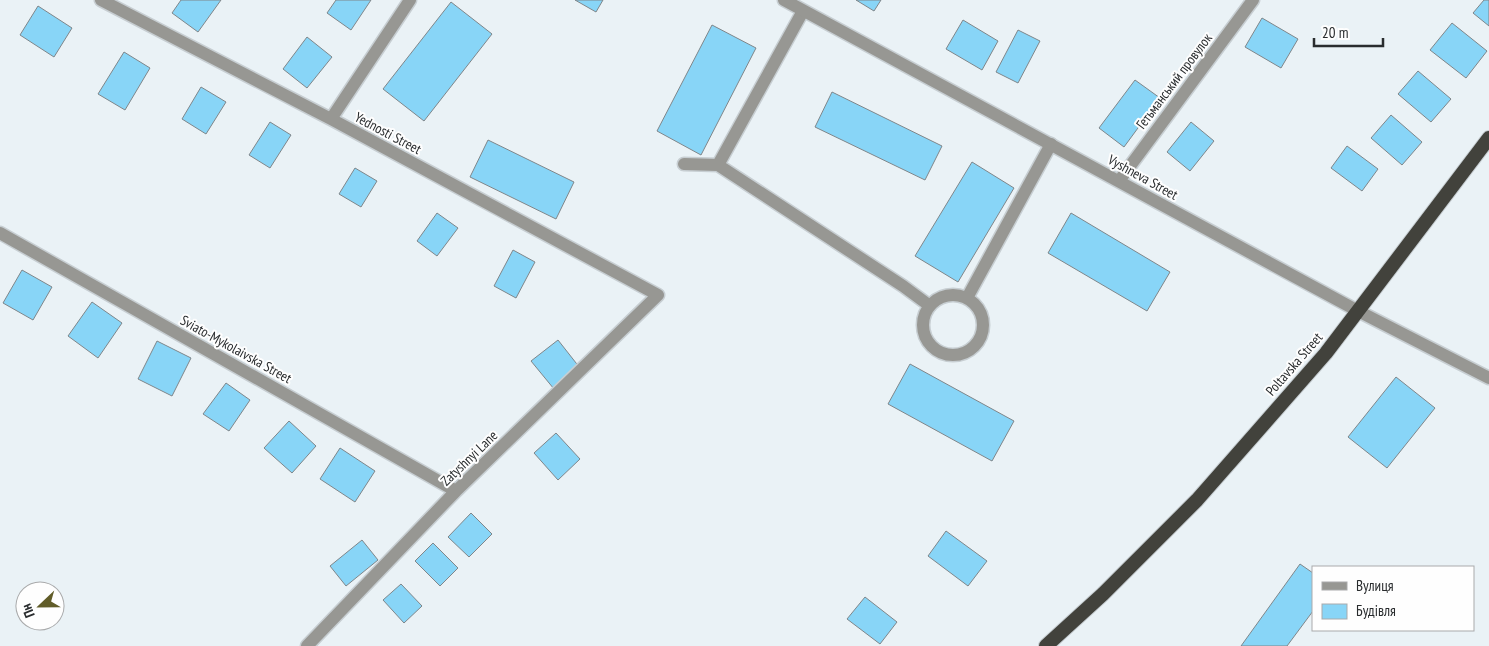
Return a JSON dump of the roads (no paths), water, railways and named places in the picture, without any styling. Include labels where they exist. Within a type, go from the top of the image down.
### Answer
[{"type":"highway","name":"Poltavska Street","points":[[1046,646],[1103,594],[1197,500],[1326,354],[1489,138]]},
{"type":"street","name":"Yednosti Street","points":[[101,0],[331,119],[658,295]]},
{"type":"street","points":[[331,119],[410,0]]},
{"type":"street","name":"Vyshneva Street","points":[[784,0],[1358,311],[1489,378]]},
{"type":"street","name":"Гетьманський провулок","points":[[1119,181],[1253,0]]},
{"type":"street","points":[[718,164],[803,10]]},
{"type":"street","points":[[967,298],[1051,144]]},
{"type":"street","points":[[684,164],[718,164],[930,306]]},
{"type":"street","name":"Sviato-Mykolaivska Street","points":[[0,233],[456,491]]},
{"type":"street","points":[[953,294],[972,301],[979,310],[983,320],[983,330],[973,348],[953,355],[943,354],[934,348],[927,340],[923,330],[923,320],[930,306],[942,296],[953,294]]},
{"type":"street","name":"Zatyshnyi Lane","points":[[307,646],[456,491],[658,295]]}]
